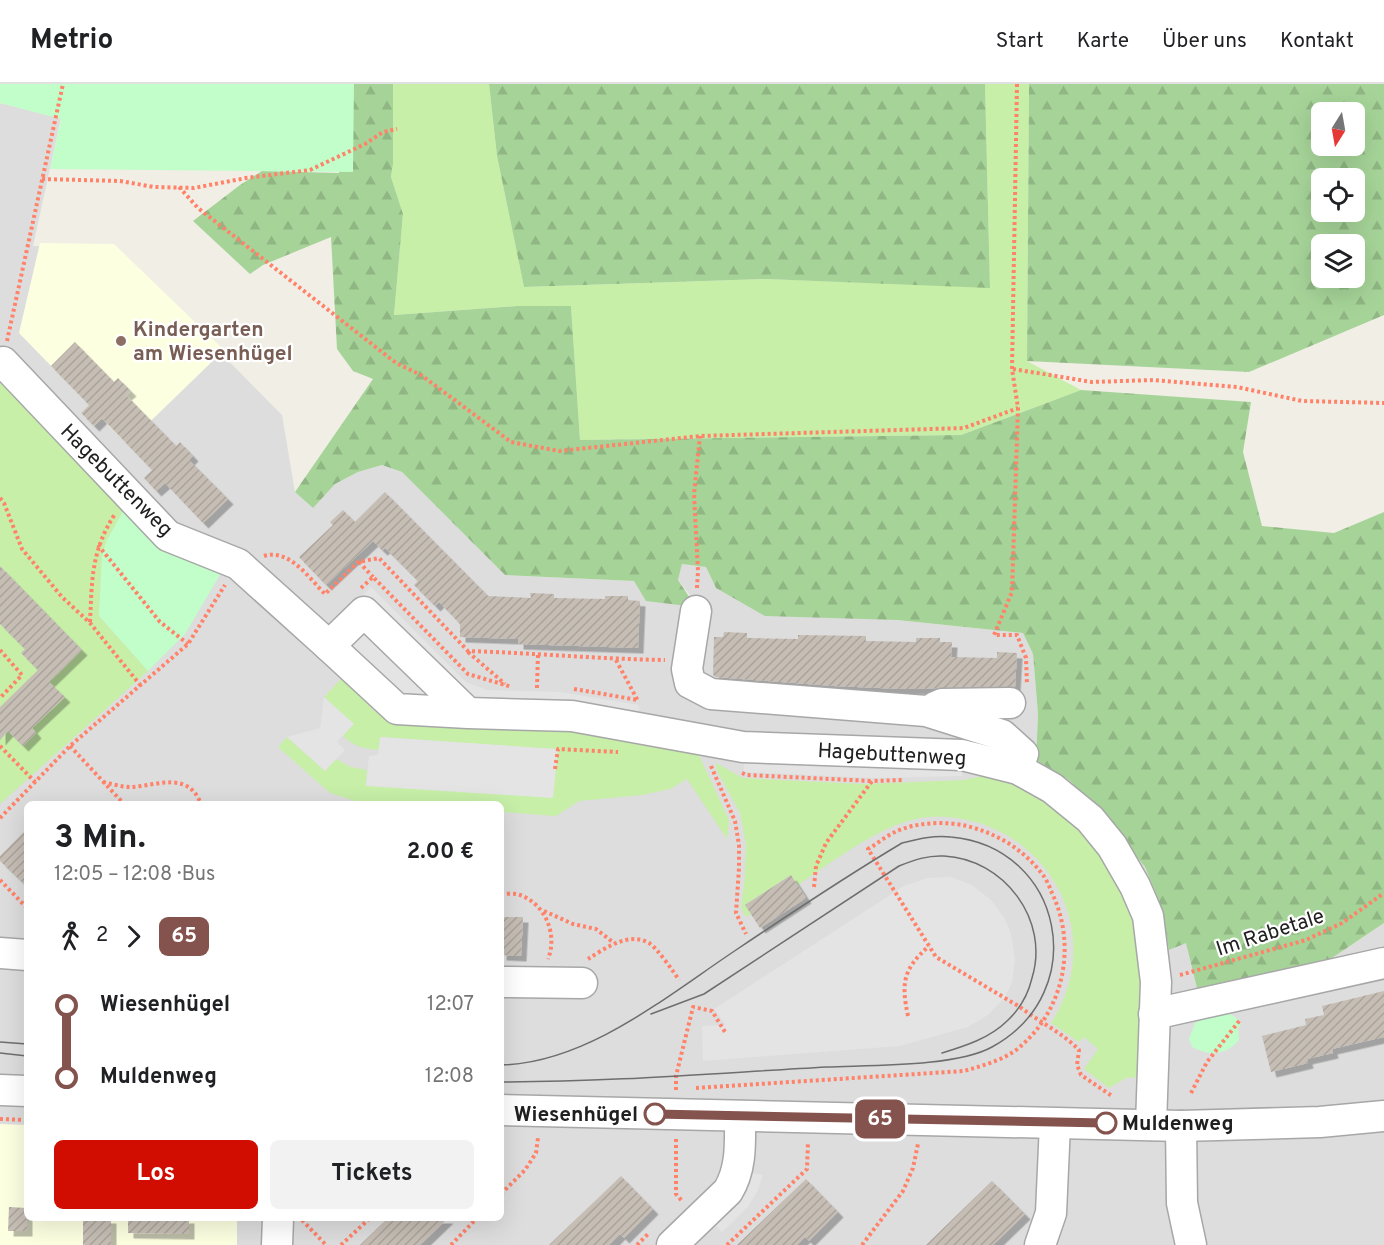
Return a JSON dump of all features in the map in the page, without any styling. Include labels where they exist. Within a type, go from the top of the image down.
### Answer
[{"type":"street","name":"Hagebuttenweg","points":[[3,362],[168,536],[238,564],[397,709],[572,716],[743,747],[962,754],[1018,769],[1052,788],[1090,819],[1112,846],[1135,886],[1148,916],[1156,982],[1151,1125]]},
{"type":"street","points":[[696,611],[687,669],[690,683],[711,693],[926,711],[1002,735],[1023,754],[1018,769]]},
{"type":"street","points":[[329,646],[364,612],[468,713]]},
{"type":"street","points":[[926,711],[942,704],[1010,703]]},
{"type":"street","points":[[0,953],[24,955]]},
{"type":"street","points":[[1154,1014],[1384,963]]},
{"type":"street","points":[[504,982],[582,983]]},
{"type":"street","points":[[0,1090],[24,1091]]},
{"type":"street","points":[[504,1110],[1181,1126],[1308,1122],[1384,1116]]},
{"type":"street","points":[[662,1238],[728,1191],[738,1170],[740,1116]]},
{"type":"street","points":[[1040,1245],[1051,1213],[1055,1124]]},
{"type":"street","points":[[1181,1126],[1182,1203],[1191,1245]]},
{"type":"street","points":[[277,1245],[278,1221]]},
{"type":"path","points":[[3,362],[63,84]]},
{"type":"path","points":[[994,635],[1012,592],[1018,408],[1012,369],[1017,84]]},
{"type":"path","points":[[42,179],[120,181],[154,187],[194,188],[246,178],[310,170],[365,144],[383,132],[397,129]]},
{"type":"path","points":[[179,187],[198,208],[396,363],[421,375],[511,442],[559,451],[700,436],[964,428],[1018,408]]},
{"type":"path","points":[[1012,369],[1092,382],[1154,380],[1237,387],[1302,401],[1384,403]]},
{"type":"path","points":[[696,611],[698,571],[694,494],[700,436]]},
{"type":"path","points":[[90,623],[92,583],[98,545],[128,495]]},
{"type":"path","points":[[0,498],[22,549],[62,597],[90,623],[141,686]]},
{"type":"path","points":[[98,545],[160,622],[188,645]]},
{"type":"path","points":[[0,818],[70,746],[188,645],[238,564],[269,554],[290,559],[325,594],[358,562],[380,558],[468,651],[508,687]]},
{"type":"path","points":[[358,562],[468,674],[508,687],[518,687]]},
{"type":"path","points":[[356,593],[373,577]]},
{"type":"path","points":[[0,650],[22,675],[0,698]]},
{"type":"path","points":[[468,651],[616,659],[689,660]]},
{"type":"path","points":[[537,688],[538,653]]},
{"type":"path","points":[[616,659],[643,708]]},
{"type":"path","points":[[527,688],[549,688]]},
{"type":"path","points":[[573,689],[638,700]]},
{"type":"path","points":[[707,740],[707,756],[735,821],[739,845],[736,913],[746,934]]},
{"type":"path","points":[[0,746],[35,782]]},
{"type":"path","points":[[70,746],[121,801]]},
{"type":"path","points":[[555,770],[558,749],[628,752]]},
{"type":"path","points":[[814,887],[816,866],[826,843],[872,781],[906,780]]},
{"type":"path","points":[[103,782],[128,787],[169,781],[183,785],[194,792],[199,801]]},
{"type":"path","points":[[688,1088],[964,1071],[996,1062],[1021,1046],[1042,1023],[1050,1011],[1061,985],[1065,959],[1064,932],[1059,906],[1044,876],[1022,852],[1004,840],[982,830],[958,824],[936,823],[895,832],[868,849],[936,957],[1042,1023],[1074,1044],[1080,1050],[1077,1065],[1081,1075],[1112,1096]]},
{"type":"path","points":[[0,880],[24,905]]},
{"type":"path","name":"Im Rabetale","points":[[1156,982],[1306,940],[1342,923],[1384,893]]},
{"type":"path","points":[[504,894],[518,894],[543,911],[573,924],[596,929],[614,943]]},
{"type":"path","points":[[534,983],[549,956],[551,935],[543,911]]},
{"type":"path","points":[[582,983],[586,961],[614,943],[637,940],[649,943],[679,980]]},
{"type":"path","points":[[908,1016],[904,996],[906,974],[911,964],[929,946]]},
{"type":"path","points":[[675,1209],[682,1202],[676,1194],[676,1076],[693,1007],[712,1011],[724,1032]]},
{"type":"path","points":[[1191,1093],[1208,1062],[1239,1021],[1248,1015]]},
{"type":"path","points":[[0,1119],[24,1120]]},
{"type":"path","points":[[504,1191],[536,1153],[538,1138]]},
{"type":"path","points":[[727,1245],[807,1169],[808,1142]]},
{"type":"path","points":[[862,1245],[903,1191],[913,1168],[918,1144]]},
{"type":"path","points":[[303,1221],[326,1245]]},
{"type":"path","points":[[341,1245],[367,1221]]},
{"type":"path","points":[[451,1245],[474,1221]]},
{"type":"path","points":[[637,1245],[662,1238]]},
{"type":"shaded area","points":[[0,103],[61,118],[33,246],[115,246],[282,415],[295,492],[313,507],[335,484],[358,472],[382,465],[402,472],[505,575],[634,581],[692,598],[678,580],[682,564],[706,567],[716,588],[897,620],[1023,633],[1033,654],[1038,714],[1036,759],[1069,780],[1098,809],[1145,867],[1161,906],[1169,950],[1186,942],[1332,958],[1384,923],[1384,1245],[0,1245]]},
{"type":"shaded area","name":"Kindergarten am Wiesenhügel","points":[[40,243],[114,244],[224,350],[127,444],[102,419],[94,426],[81,413],[89,405],[19,333]]},
{"type":"shaded area","points":[[371,587],[466,682],[487,690],[560,692],[639,705],[638,719],[399,701],[326,633]]},
{"type":"shaded area","points":[[324,697],[354,724],[337,742],[345,750],[325,771],[287,737],[320,728]]},
{"type":"shaded area","points":[[380,737],[558,749],[553,798],[366,786],[369,756],[378,755]]},
{"type":"shaded area","points":[[743,747],[962,755],[962,776],[873,778],[744,772]]},
{"type":"shaded area","points":[[951,877],[972,885],[991,900],[1005,919],[1011,934],[1015,960],[1012,983],[1005,997],[988,1015],[968,1027],[900,1046],[703,1061],[702,1026],[726,1025],[714,1009],[904,886],[927,878]]},
{"type":"shaded area","points":[[0,1124],[24,1125],[24,1221],[237,1221],[237,1245],[0,1245]]},
{"type":"shaded area","points":[[738,1170],[763,1175],[748,1207],[722,1232],[704,1214]]},
{"type":"green space","points":[[0,84],[354,84],[353,172],[50,169],[61,119],[0,103]]},
{"type":"green space","points":[[340,84],[393,84],[391,177],[403,214],[394,315],[517,306],[571,306],[580,440],[961,435],[1081,390],[1251,402],[1243,452],[1262,526],[1334,533],[1384,512],[1384,923],[1332,958],[1198,992],[1186,943],[1169,950],[1161,906],[1145,867],[1098,809],[1069,780],[1036,760],[1038,714],[1033,654],[1023,633],[897,620],[765,616],[716,588],[706,567],[682,564],[678,580],[696,607],[646,601],[634,581],[505,575],[402,472],[382,465],[358,472],[335,484],[313,508],[295,492],[373,379],[353,371],[337,349],[331,237],[263,265],[250,274],[193,221],[262,171],[339,173]]},
{"type":"green space","points":[[393,84],[489,84],[497,156],[524,287],[766,279],[990,287],[985,84],[1029,84],[1027,361],[1081,390],[961,435],[580,440],[571,306],[517,306],[394,315],[403,214],[391,177]]},
{"type":"green space","points":[[489,84],[985,84],[990,288],[766,279],[524,287],[497,156]]},
{"type":"green space","points":[[1029,84],[1384,84],[1384,315],[1249,372],[1027,361]]},
{"type":"green space","points":[[0,375],[127,504],[107,540],[102,555],[99,616],[148,671],[0,804],[0,737],[2,738],[8,731],[23,746],[36,733],[27,723],[37,723],[64,697],[49,682],[82,650],[0,566]]},
{"type":"green space","points":[[127,504],[224,568],[185,634],[148,671],[99,616],[102,555],[107,540]]},
{"type":"green space","points":[[0,624],[25,649],[21,653],[38,670],[0,714]]},
{"type":"green space","points":[[343,677],[374,711],[401,725],[585,731],[697,751],[729,820],[727,839],[687,779],[670,789],[642,795],[579,801],[556,816],[504,812],[504,801],[355,801],[330,793],[278,747],[287,737],[325,771],[336,759],[351,767],[367,770],[366,786],[555,769],[558,750],[381,737],[379,750],[368,749],[343,736],[353,724],[324,697]]},
{"type":"green space","points":[[716,763],[743,778],[841,783],[865,784],[993,777],[1029,790],[1060,810],[1091,840],[1124,895],[1136,933],[1141,978],[1138,1077],[1126,1078],[1109,1088],[1084,1069],[1098,1049],[1084,1037],[1079,1042],[1051,1023],[1068,987],[1073,950],[1069,915],[1055,883],[1033,855],[1004,834],[970,821],[930,817],[913,820],[896,825],[861,843],[798,885],[791,875],[745,905],[751,914],[746,917],[741,908],[746,844],[740,813],[717,771]]},
{"type":"green space","points":[[1217,1012],[1231,1015],[1239,1021],[1241,1024],[1238,1028],[1239,1040],[1223,1052],[1217,1053],[1205,1052],[1192,1047],[1189,1039],[1195,1023]]},
{"type":"building","points":[[75,342],[114,382],[118,378],[131,391],[126,395],[176,446],[180,442],[193,456],[189,460],[228,499],[203,523],[165,483],[156,491],[144,478],[152,470],[102,418],[94,426],[81,413],[89,405],[51,366]]},
{"type":"building","points":[[385,492],[488,596],[531,598],[530,593],[554,594],[554,598],[605,599],[605,596],[628,596],[628,600],[640,601],[638,648],[518,644],[518,639],[460,637],[460,624],[439,602],[435,606],[414,585],[418,581],[385,548],[382,550],[373,541],[326,585],[299,557],[333,525],[330,522],[343,510],[355,522]]},
{"type":"building","points":[[0,566],[82,650],[49,682],[65,697],[32,728],[36,733],[23,746],[8,731],[0,740],[0,707],[38,670],[21,653],[25,649],[0,624]]},
{"type":"building","points":[[724,632],[747,633],[747,638],[798,639],[798,635],[866,636],[866,641],[916,642],[916,638],[940,638],[940,642],[952,642],[951,657],[997,658],[997,652],[1017,653],[1015,687],[903,689],[716,677],[713,675],[714,637],[723,637]]},
{"type":"building","points":[[24,832],[24,884],[0,861],[0,856]]},
{"type":"building","points":[[791,875],[806,898],[760,928],[745,905]]},
{"type":"building","points":[[504,917],[523,917],[521,956],[504,955]]},
{"type":"building","points":[[1384,991],[1384,1037],[1332,1049],[1333,1053],[1307,1059],[1308,1063],[1271,1072],[1262,1036],[1306,1025],[1305,1019],[1324,1015],[1322,1006]]},
{"type":"building","points":[[621,1176],[653,1209],[624,1238],[620,1234],[609,1245],[549,1245]]},
{"type":"building","points":[[806,1179],[838,1212],[809,1241],[805,1237],[797,1245],[737,1245]]},
{"type":"building","points":[[992,1181],[1025,1214],[993,1245],[926,1245]]},
{"type":"building","points":[[9,1207],[24,1208],[27,1231],[8,1231]]},
{"type":"building","points":[[83,1221],[111,1221],[111,1245],[83,1245]]},
{"type":"building","points":[[128,1221],[189,1221],[189,1234],[128,1233]]},
{"type":"building","points":[[385,1221],[445,1221],[420,1245],[360,1245]]},
{"type":"tram line","points":[[504,1065],[533,1061],[564,1053],[625,1024],[818,895],[902,843],[926,838],[951,837],[989,847],[1019,866],[1040,893],[1051,925],[1053,959],[1044,992],[1024,1023],[992,1047],[976,1054],[912,1064],[623,1079],[504,1082]]},
{"type":"tram line","points":[[651,1014],[704,994],[899,866],[921,858],[944,856],[966,860],[986,868],[1017,896],[1028,915],[1034,935],[1036,956],[1028,990],[1020,1007],[1012,1016],[985,1037],[942,1053]]},
{"type":"tram line","points":[[0,1042],[24,1044]]},
{"type":"tram line","points":[[0,1053],[24,1056]]},
{"type":"bus line","name":"65","points":[[655,1114],[1055,1124],[1106,1123]]},
{"type":"place","name":"Kindergarten am Wiesenhügel","points":[[121,341]]},
{"type":"place","name":"Wiesenhügel","points":[[655,1114]]},
{"type":"place","name":"Muldenweg","points":[[1106,1123]]}]
